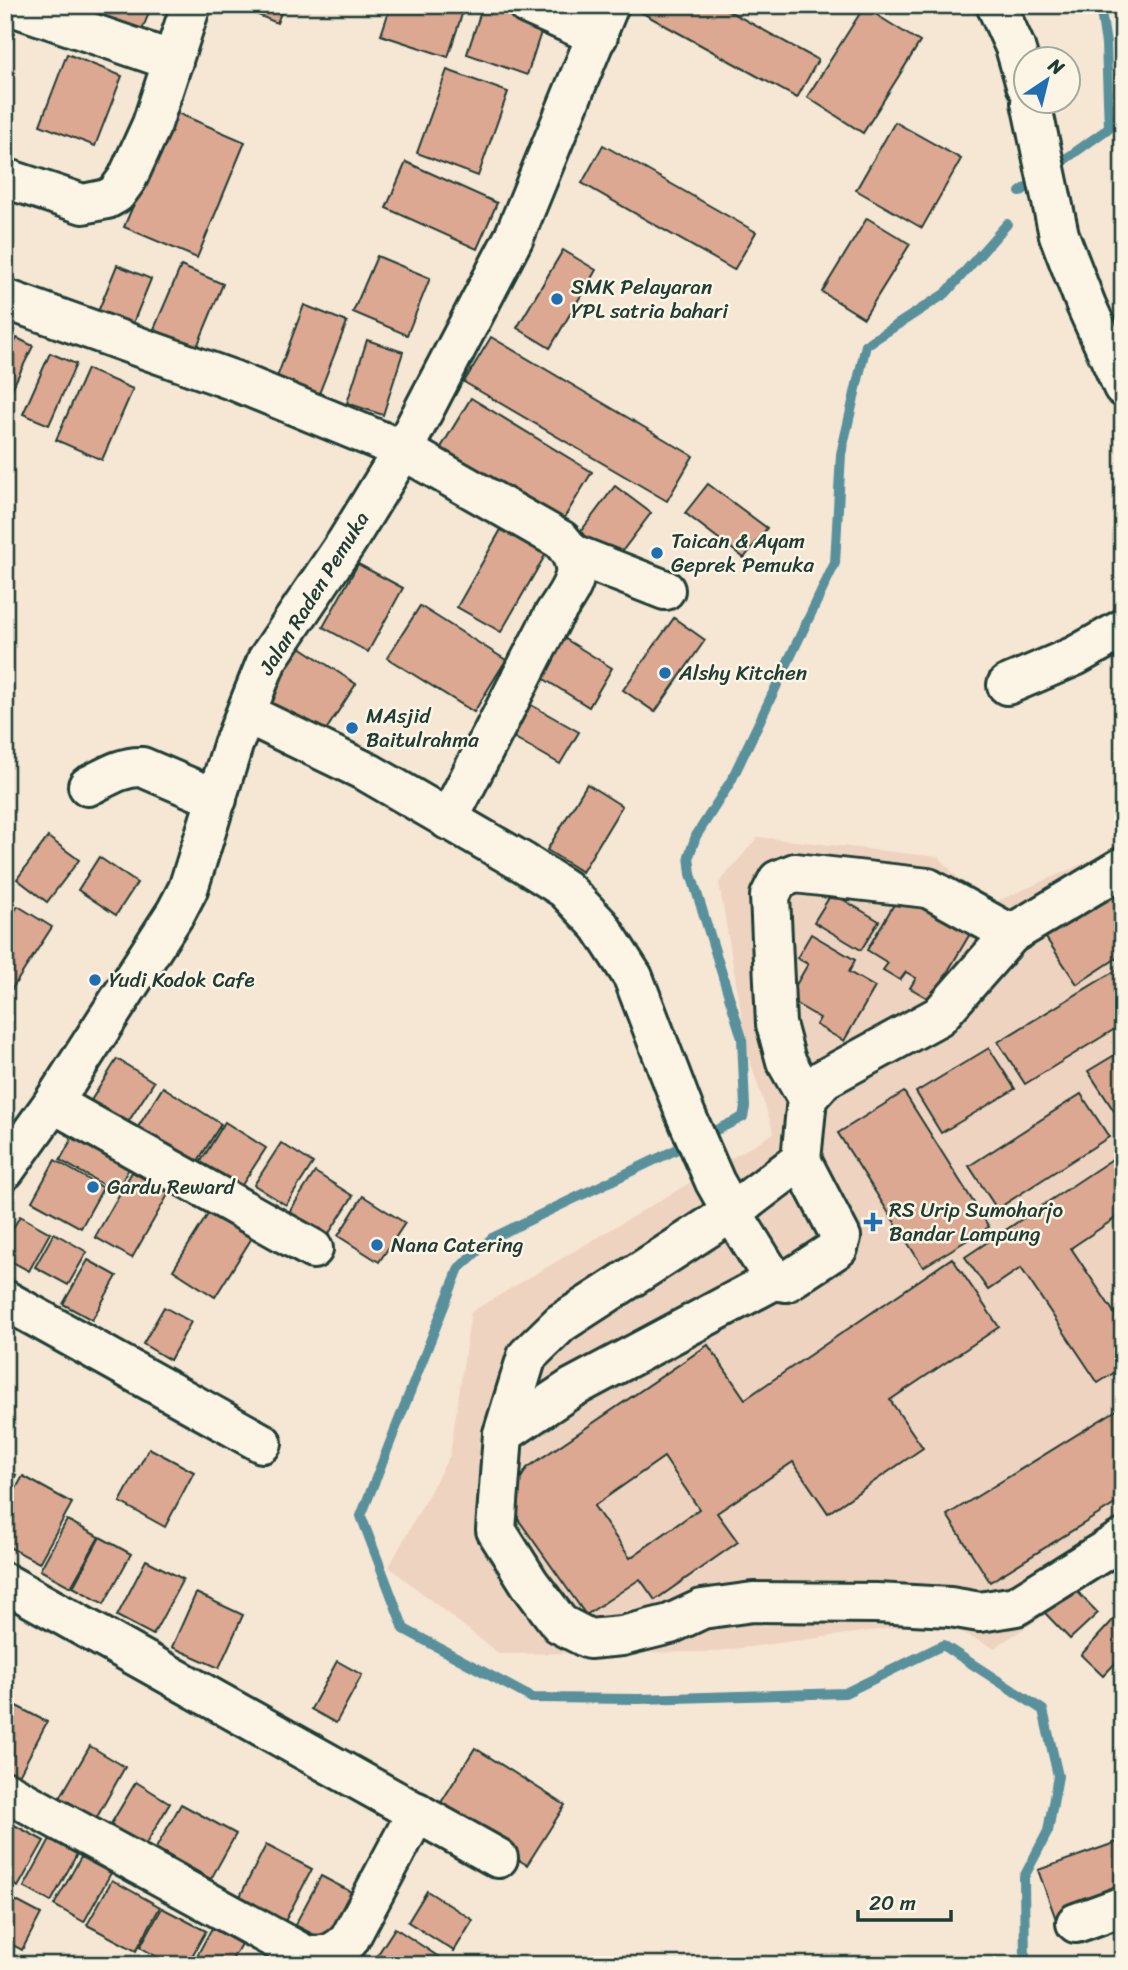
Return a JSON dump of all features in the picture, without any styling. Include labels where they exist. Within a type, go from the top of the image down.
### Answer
[{"type":"street","points":[[9,5],[173,61]]},
{"type":"street","points":[[5,178],[83,204],[107,199],[116,194],[127,179],[152,124],[191,5]]},
{"type":"street","points":[[528,5],[603,21]]},
{"type":"street","points":[[996,5],[1015,46]]},
{"type":"street","name":"Jalan Raden Pemuka","points":[[7,1162],[53,1103],[176,912],[188,889],[233,745],[267,660],[346,543],[403,450],[514,237],[603,21]]},
{"type":"street","points":[[1034,116],[1059,235],[1086,305],[1123,387]]},
{"type":"street","points":[[5,299],[236,381],[403,450],[561,540],[573,554],[665,590]]},
{"type":"street","points":[[448,820],[571,588],[576,569],[573,554]]},
{"type":"street","points":[[1007,685],[1075,656],[1123,629]]},
{"type":"street","points":[[247,714],[369,773],[524,863],[565,889],[600,926],[633,977],[685,1113],[724,1197],[774,1280]]},
{"type":"street","points":[[88,786],[120,770],[132,766],[142,767],[216,799]]},
{"type":"street","points":[[807,1098],[824,1079],[939,1016],[1011,934],[1123,867]]},
{"type":"street","points":[[503,1434],[572,1388],[774,1280],[786,1282],[838,1248],[841,1237],[801,1160],[807,1098],[786,1061],[776,1024],[770,896],[778,880],[795,873],[928,888],[1011,934]]},
{"type":"street","points":[[53,1103],[313,1249]]},
{"type":"street","points":[[801,1160],[724,1197],[561,1323],[527,1356],[503,1434],[496,1530],[530,1584],[560,1623],[590,1639],[622,1636],[670,1624],[702,1609],[753,1602],[889,1604],[950,1607],[980,1612],[1016,1606],[1123,1539]]},
{"type":"street","points":[[5,1300],[262,1443]]},
{"type":"street","points":[[5,1584],[498,1858]]},
{"type":"street","points":[[5,1791],[305,1955],[318,1956],[339,1951],[349,1940],[417,1812]]},
{"type":"street","points":[[1076,1923],[1123,1906]]},
{"type":"shaded area","name":"RS Urip Sumoharjo Bandar Lampung","points":[[758,837],[939,857],[984,907],[1123,846],[1123,1564],[994,1648],[939,1622],[710,1652],[499,1654],[389,1567],[450,1455],[471,1312],[774,1133],[749,1058],[719,883]]},
{"type":"building","points":[[52,5],[152,5],[137,43]]},
{"type":"building","points":[[234,5],[284,5],[277,23]]},
{"type":"building","points":[[391,5],[465,5],[448,57],[381,35]]},
{"type":"building","points":[[483,5],[544,23],[527,75],[467,54]]},
{"type":"building","points":[[628,5],[718,5],[818,60],[797,98]]},
{"type":"building","points":[[864,7],[920,42],[863,133],[807,97]]},
{"type":"building","points":[[67,54],[122,76],[95,146],[40,125]]},
{"type":"building","points":[[447,70],[508,92],[478,176],[417,153]]},
{"type":"building","points":[[173,111],[245,142],[197,258],[124,227]]},
{"type":"building","points":[[895,122],[961,159],[922,228],[856,190]]},
{"type":"building","points":[[603,145],[756,232],[734,270],[582,183]]},
{"type":"building","points":[[406,162],[497,203],[477,249],[386,208]]},
{"type":"building","points":[[867,218],[910,244],[864,318],[822,292]]},
{"type":"building","name":"SMK Pelayaran YPL satria bahari","points":[[563,250],[596,270],[550,348],[517,328]]},
{"type":"building","points":[[377,256],[430,278],[407,335],[353,312]]},
{"type":"building","points":[[117,265],[151,279],[127,338],[93,324]]},
{"type":"building","points":[[181,266],[223,284],[194,354],[151,336]]},
{"type":"building","points":[[304,305],[347,322],[315,404],[273,388]]},
{"type":"building","points":[[491,337],[693,456],[667,501],[464,382]]},
{"type":"building","points":[[17,338],[33,346],[5,403],[5,362]]},
{"type":"building","points":[[367,340],[403,352],[383,415],[347,403]]},
{"type":"building","points":[[50,353],[76,364],[49,425],[23,414]]},
{"type":"building","points":[[87,369],[133,389],[102,460],[56,440]]},
{"type":"building","points":[[471,398],[592,472],[558,528],[437,454]]},
{"type":"building","points":[[708,484],[767,528],[744,558],[685,513]]},
{"type":"building","points":[[615,486],[651,513],[611,566],[575,539]]},
{"type":"building","points":[[503,526],[547,552],[501,632],[457,607]]},
{"type":"building","points":[[358,564],[403,588],[368,652],[323,627]]},
{"type":"building","points":[[420,606],[506,660],[474,712],[387,658]]},
{"type":"building","points":[[674,618],[705,640],[655,712],[623,690]]},
{"type":"building","points":[[559,635],[612,668],[589,707],[536,674]]},
{"type":"building","points":[[294,643],[356,684],[322,736],[260,695]]},
{"type":"building","points":[[526,702],[579,732],[560,764],[508,734]]},
{"type":"building","points":[[587,784],[622,806],[582,872],[547,850]]},
{"type":"building","points":[[48,837],[79,860],[47,902],[17,879]]},
{"type":"building","points":[[99,857],[137,883],[116,915],[78,890]]},
{"type":"building","points":[[1123,879],[1123,954],[1077,984],[1042,932]]},
{"type":"building","points":[[902,891],[971,932],[931,1000],[910,988],[916,978],[906,972],[900,980],[883,970],[888,963],[867,950]]},
{"type":"building","points":[[832,893],[879,921],[861,950],[814,922]]},
{"type":"building","points":[[18,906],[52,927],[6,998],[5,926]]},
{"type":"building","points":[[811,934],[855,960],[849,972],[875,987],[844,1041],[816,1025],[820,1018],[788,999],[808,964],[797,958]]},
{"type":"building","points":[[1123,966],[1123,1024],[1025,1084],[998,1042]]},
{"type":"building","points":[[989,1048],[1015,1089],[941,1133],[916,1092]]},
{"type":"building","points":[[1123,1050],[1123,1118],[1120,1120],[1088,1071]]},
{"type":"building","points":[[117,1059],[154,1082],[121,1133],[85,1110]]},
{"type":"building","points":[[163,1087],[221,1124],[196,1164],[138,1127]]},
{"type":"building","points":[[904,1092],[989,1227],[923,1267],[838,1133]]},
{"type":"building","points":[[1081,1094],[1109,1137],[997,1209],[969,1166]]},
{"type":"building","points":[[225,1122],[266,1148],[240,1188],[200,1163]]},
{"type":"building","points":[[77,1129],[133,1161],[116,1192],[60,1160]]},
{"type":"building","points":[[281,1143],[313,1163],[286,1205],[254,1185]]},
{"type":"building","points":[[1123,1152],[1123,1213],[1071,1248],[1123,1326],[1123,1367],[1098,1383],[1021,1268],[988,1290],[965,1257]]},
{"type":"building","points":[[55,1160],[103,1188],[81,1228],[32,1201]]},
{"type":"building","points":[[132,1172],[169,1193],[132,1258],[95,1237]]},
{"type":"building","points":[[315,1172],[353,1196],[324,1241],[286,1217]]},
{"type":"building","points":[[363,1196],[405,1223],[379,1262],[338,1236]]},
{"type":"building","points":[[213,1206],[255,1233],[215,1297],[173,1270]]},
{"type":"building","points":[[20,1216],[50,1233],[29,1271],[5,1258],[5,1242]]},
{"type":"building","points":[[54,1233],[87,1252],[68,1285],[35,1267]]},
{"type":"building","points":[[952,1258],[999,1327],[890,1400],[923,1448],[828,1513],[793,1462],[717,1513],[738,1542],[655,1600],[640,1579],[586,1615],[513,1512],[514,1490],[527,1468],[708,1345],[745,1399]],"holes":[[[664,1457],[699,1509],[630,1558],[594,1506]]]},
{"type":"building","points":[[88,1260],[117,1276],[92,1320],[63,1304]]},
{"type":"building","points":[[164,1307],[191,1322],[170,1360],[143,1344]]},
{"type":"building","points":[[1123,1406],[1123,1499],[990,1582],[947,1515]]},
{"type":"building","points":[[149,1448],[194,1472],[165,1527],[120,1502]]},
{"type":"building","points":[[5,1469],[16,1475],[5,1495]]},
{"type":"building","points":[[23,1476],[72,1503],[39,1563],[5,1545],[5,1508]]},
{"type":"building","points":[[67,1520],[99,1537],[71,1587],[40,1570]]},
{"type":"building","points":[[100,1537],[131,1554],[104,1604],[73,1587]]},
{"type":"building","points":[[146,1560],[183,1579],[153,1635],[117,1616]]},
{"type":"building","points":[[1071,1585],[1098,1613],[1070,1639],[1044,1612]]},
{"type":"building","points":[[196,1593],[243,1615],[219,1668],[172,1647]]},
{"type":"building","points":[[1114,1619],[1123,1627],[1123,1655],[1103,1676],[1081,1655]]},
{"type":"building","points":[[337,1661],[362,1675],[336,1723],[311,1709]]},
{"type":"building","points":[[5,1700],[47,1722],[14,1785],[5,1780]]},
{"type":"building","points":[[90,1746],[125,1767],[93,1824],[57,1803]]},
{"type":"building","points":[[475,1748],[565,1805],[527,1865],[437,1809]]},
{"type":"building","points":[[136,1782],[170,1803],[140,1854],[105,1834]]},
{"type":"building","points":[[181,1804],[236,1834],[211,1879],[156,1848]]},
{"type":"building","points":[[5,1820],[44,1841],[18,1887],[5,1880]]},
{"type":"building","points":[[50,1839],[77,1854],[51,1902],[24,1887]]},
{"type":"building","points":[[1123,1840],[1123,1898],[1057,1922],[1038,1870]]},
{"type":"building","points":[[266,1845],[312,1869],[282,1927],[236,1904]]},
{"type":"building","points":[[81,1857],[111,1873],[84,1922],[54,1905]]},
{"type":"building","points":[[321,1876],[355,1894],[330,1943],[295,1925]]},
{"type":"building","points":[[112,1880],[160,1907],[136,1951],[87,1925]]},
{"type":"building","points":[[427,1891],[473,1920],[454,1951],[408,1922]]},
{"type":"building","points":[[5,1895],[41,1914],[22,1950],[5,1941]]},
{"type":"building","points":[[162,1908],[206,1931],[187,1965],[171,1965],[140,1947]]},
{"type":"building","points":[[212,1928],[241,1944],[229,1965],[192,1965]]},
{"type":"building","points":[[395,1928],[442,1959],[438,1965],[371,1965]]},
{"type":"waterway","points":[[1053,168],[1109,128],[1106,44],[1100,5]]},
{"type":"waterway","points":[[1020,192],[1038,179]]},
{"type":"waterway","points":[[704,1136],[743,1117],[745,1107],[742,1038],[691,874],[689,856],[696,836],[731,781],[835,563],[841,454],[866,345],[946,293],[1007,224]]},
{"type":"waterway","points":[[690,1143],[492,1238],[459,1268],[361,1516],[404,1629],[532,1698],[639,1699],[845,1693],[943,1645],[1043,1710],[1058,1776],[1048,1831],[1024,1877],[1025,1965]]},
{"type":"place","name":"SMK Pelayaran YPL satria bahari","points":[[557,299]]},
{"type":"place","name":"Taican & Ayam Geprek Pemuka","points":[[657,553]]},
{"type":"place","name":"Alshy Kitchen","points":[[665,673]]},
{"type":"place","name":"MAsjid Baitulrahma","points":[[352,728]]},
{"type":"place","name":"Yudi Kodok Cafe","points":[[95,980]]},
{"type":"place","name":"Gardu Reward","points":[[93,1187]]},
{"type":"place","name":"RS Urip Sumoharjo Bandar Lampung","points":[[873,1222]]},
{"type":"place","name":"Nana Catering","points":[[377,1245]]}]
